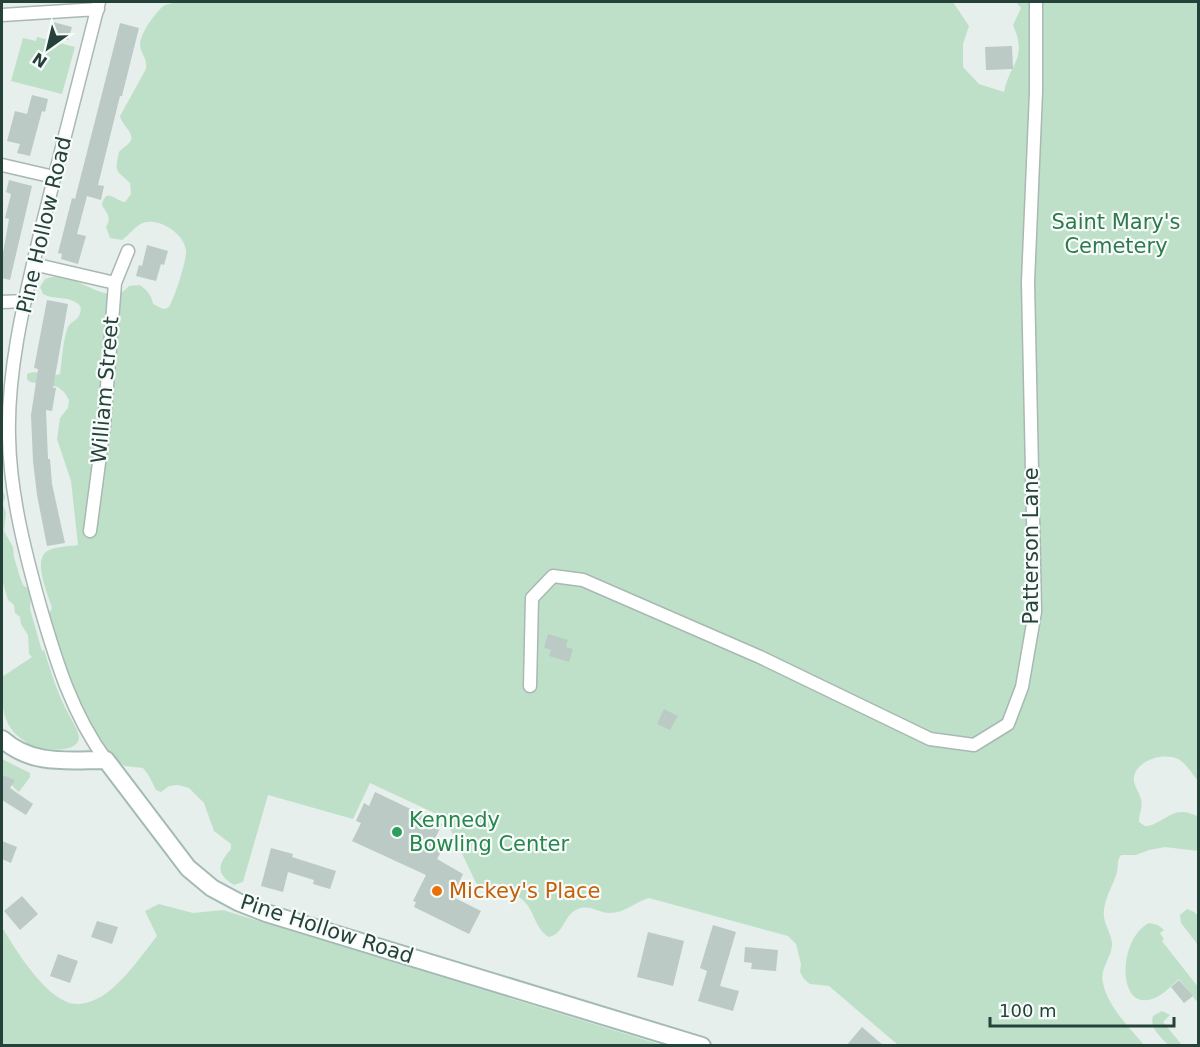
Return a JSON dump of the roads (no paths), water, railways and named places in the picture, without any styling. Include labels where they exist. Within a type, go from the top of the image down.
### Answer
[{"type":"street","name":"Patterson Lane","points":[[530,686],[532,598],[553,576],[583,580],[760,657],[930,739],[974,745],[1008,724],[1022,687],[1035,612],[1028,282],[1036,92],[1036,2]]},
{"type":"street","points":[[2,15],[99,5]]},
{"type":"street","name":"Pine Hollow Road","points":[[99,5],[33,264],[18,340],[9,421],[15,498],[26,555],[59,669],[85,729],[188,868],[212,888],[238,902],[266,913],[702,1046]]},
{"type":"street","points":[[2,165],[54,177]]},
{"type":"street","name":"William Street","points":[[90,531],[104,425],[115,283],[128,252]]},
{"type":"street","points":[[33,264],[115,283]]},
{"type":"street","points":[[2,302],[25,301]]},
{"type":"street","points":[[2,739],[22,754],[35,758],[106,760]]},
{"type":"place","name":"Kennedy Bowling Center","points":[[397,832]]},
{"type":"place","name":"Mickey's Place","points":[[437,891]]},
{"type":"park label","name":"Saint Mary's Cemetery","points":[[1116,234]]}]
